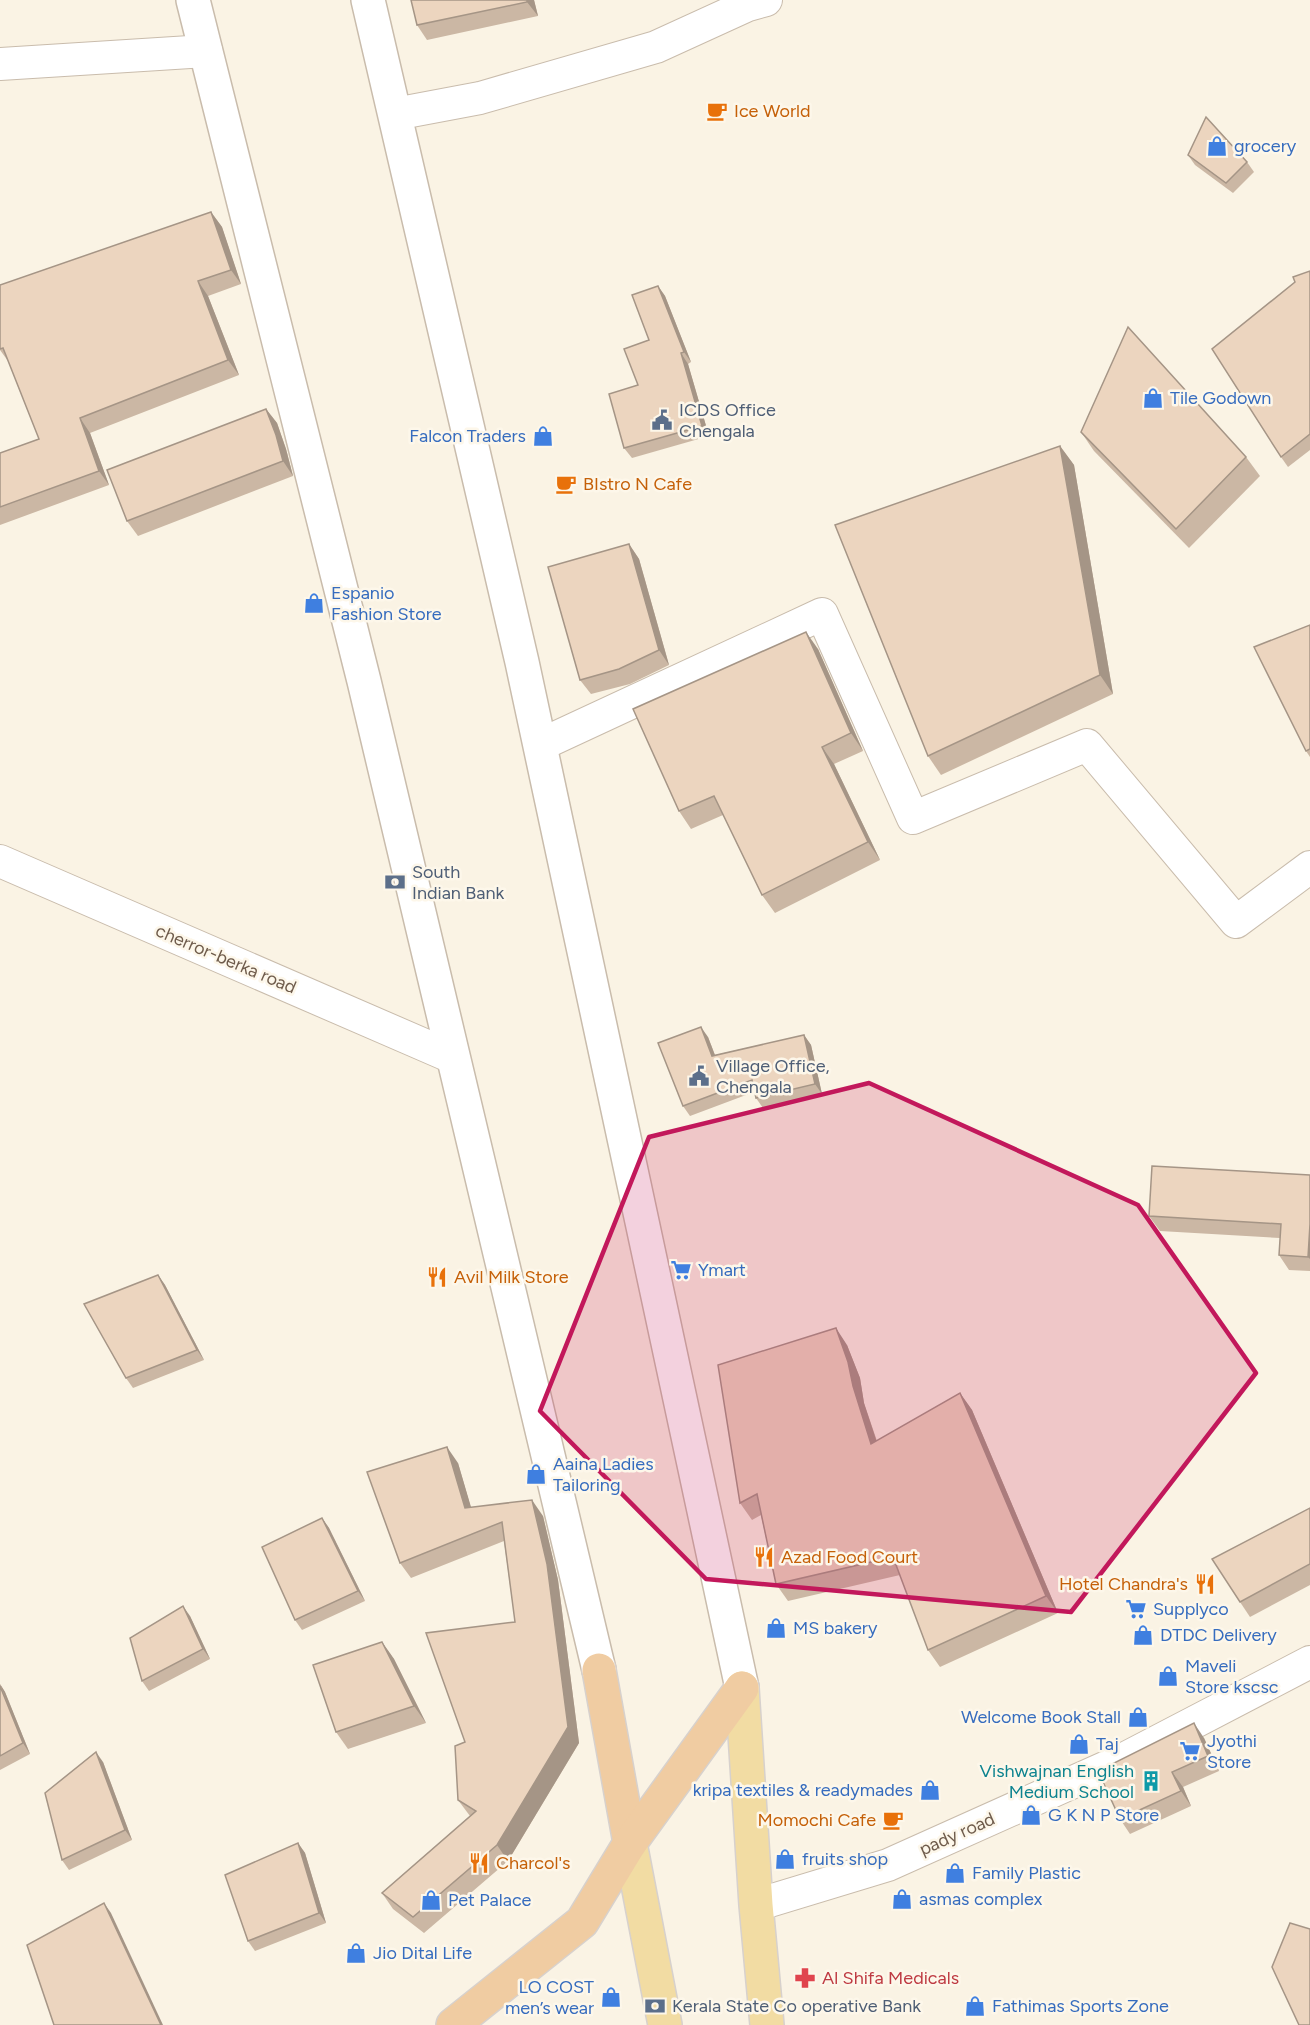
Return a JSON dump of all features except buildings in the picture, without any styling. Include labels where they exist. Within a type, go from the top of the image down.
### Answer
[{"type":"highway","points":[[599,1670],[630,1843]]},
{"type":"highway","points":[[453,2025],[582,1922],[630,1843],[742,1688]]},
{"type":"main road","points":[[742,1688],[756,1905],[767,2025]]},
{"type":"main road","points":[[630,1843],[665,2025]]},
{"type":"street","points":[[194,0],[364,681],[599,1670]]},
{"type":"street","points":[[368,0],[540,745],[742,1688]]},
{"type":"street","points":[[395,114],[480,98],[656,47],[748,5],[766,0]]},
{"type":"street","points":[[0,64],[206,51]]},
{"type":"street","points":[[540,745],[822,614],[913,818],[1087,745],[1236,922],[1310,867]]},
{"type":"street","name":"cherror-berka road","points":[[0,861],[452,1057]]},
{"type":"street","name":"pady road","points":[[756,1905],[888,1865],[1120,1761],[1310,1662]]},
{"type":"highlighted area","points":[[869,1083],[1138,1205],[1256,1373],[1071,1612],[706,1579],[540,1411],[649,1137]]},
{"type":"place","name":"Ice World","points":[[717,111]]},
{"type":"place","name":"grocery","points":[[1217,146]]},
{"type":"place","name":"Tile Godown","points":[[1153,398]]},
{"type":"place","name":"ICDS Office Chengala","points":[[662,420]]},
{"type":"place","name":"Falcon Traders","points":[[543,436]]},
{"type":"place","name":"BIstro N Cafe","points":[[566,484]]},
{"type":"place","name":"Espanio Fashion Store","points":[[314,603]]},
{"type":"place","name":"South Indian Bank","points":[[395,882]]},
{"type":"place","name":"Village Office, Chengala","points":[[699,1076]]},
{"type":"place","name":"Ymart","points":[[681,1270]]},
{"type":"place","name":"Avil Milk Store","points":[[437,1277]]},
{"type":"place","name":"Aaina Ladies Tailoring","points":[[536,1474]]},
{"type":"place","name":"Azad Food Court","points":[[764,1557]]},
{"type":"place","name":"Hotel Chandra's","points":[[1205,1584]]},
{"type":"place","name":"Supplyco","points":[[1136,1609]]},
{"type":"place","name":"MS bakery","points":[[776,1628]]},
{"type":"place","name":"DTDC Delivery","points":[[1143,1635]]},
{"type":"place","name":"Maveli Store kscsc","points":[[1168,1676]]},
{"type":"place","name":"Welcome Book Stall","points":[[1138,1717]]},
{"type":"place","name":"Taj","points":[[1079,1744]]},
{"type":"place","name":"Jyothi Store","points":[[1190,1751]]},
{"type":"place","name":"Vishwajnan English Medium School","points":[[1151,1781]]},
{"type":"place","name":"kripa textiles & readymades","points":[[930,1790]]},
{"type":"place","name":"G K N P Store","points":[[1031,1815]]},
{"type":"place","name":"Momochi Cafe","points":[[893,1820]]},
{"type":"place","name":"fruits shop","points":[[785,1859]]},
{"type":"place","name":"Charcol's","points":[[479,1863]]},
{"type":"place","name":"Family Plastic","points":[[955,1873]]},
{"type":"place","name":"asmas complex","points":[[902,1899]]},
{"type":"place","name":"Pet Palace","points":[[431,1900]]},
{"type":"place","name":"Jio Dital Life","points":[[356,1953]]},
{"type":"place","name":"Al Shifa Medicals","points":[[805,1978]]},
{"type":"place","name":"LO COST men’s wear","points":[[611,1997]]},
{"type":"place","name":"Kerala State Co operative Bank","points":[[655,2006]]},
{"type":"place","name":"Fathimas Sports Zone","points":[[975,2006]]}]
